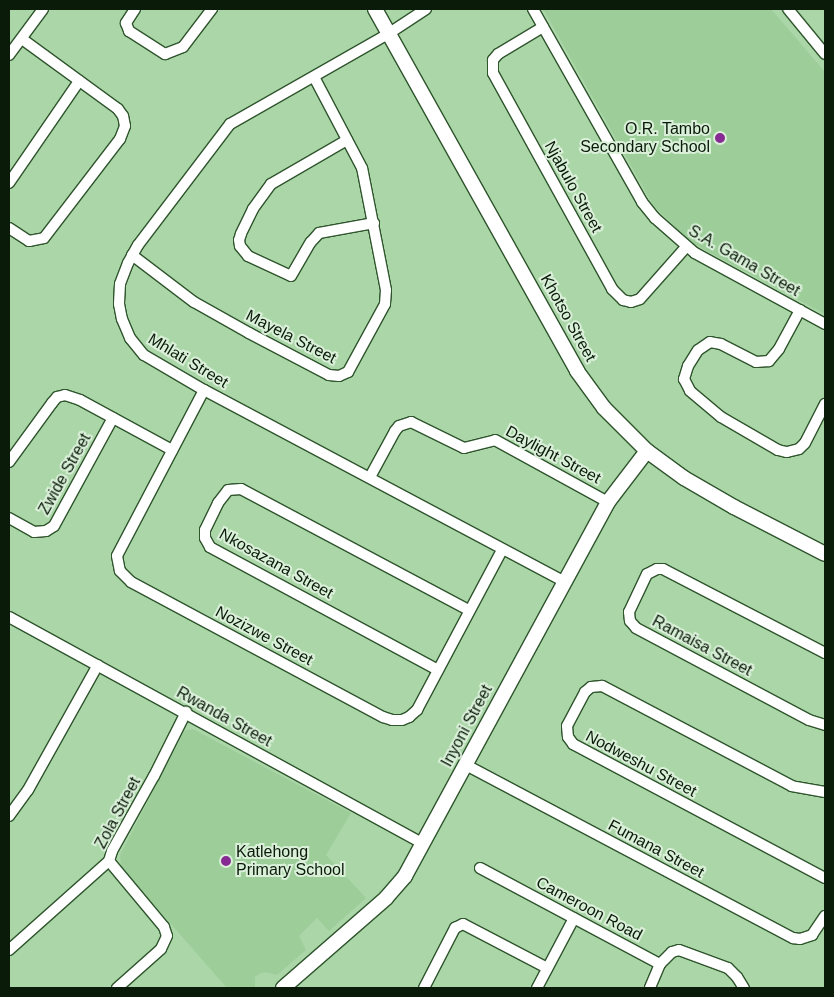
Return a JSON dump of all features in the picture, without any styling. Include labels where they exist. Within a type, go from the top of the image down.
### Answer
[{"type":"street","points":[[9,55],[44,9]]},
{"type":"street","points":[[135,9],[126,23],[129,32],[165,54],[183,47],[212,9]]},
{"type":"street","name":"Khotso Street","points":[[375,9],[577,372],[604,408],[648,452],[684,478],[734,507],[825,554]]},
{"type":"street","name":"Mhlati Street","points":[[426,9],[388,34],[230,124],[132,255],[120,284],[119,304],[122,318],[130,338],[144,355],[204,390],[563,581]]},
{"type":"street","name":"S.A. Gama Street","points":[[533,9],[642,202],[655,218],[686,247],[825,324]]},
{"type":"street","points":[[788,9],[825,54]]},
{"type":"street","name":"Njabulo Street","points":[[543,27],[498,54],[493,60],[493,73],[612,289],[623,300],[631,302],[640,299],[686,247]]},
{"type":"street","points":[[9,228],[29,241],[44,238],[122,135],[124,119],[121,112],[22,39]]},
{"type":"street","name":"Mayela Street","points":[[132,255],[194,302],[329,375],[339,376],[352,367],[385,304],[386,290],[364,177],[314,77]]},
{"type":"street","points":[[9,183],[80,81]]},
{"type":"street","points":[[347,140],[271,184],[248,217],[239,240],[240,246],[248,256],[291,276],[311,242],[319,233],[374,223]]},
{"type":"street","points":[[800,310],[779,349],[769,361],[756,362],[721,344],[710,342],[698,350],[688,366],[684,379],[690,391],[722,417],[778,450],[786,452],[799,449],[805,443],[825,404]]},
{"type":"street","name":"Nozizwe Street","points":[[204,390],[117,556],[120,571],[125,578],[392,720],[408,717],[417,710],[502,550]]},
{"type":"street","points":[[9,462],[58,397],[73,397],[172,450]]},
{"type":"street","name":"Zwide Street","points":[[9,518],[34,532],[46,531],[54,526],[113,418]]},
{"type":"street","name":"Daylight Street","points":[[370,477],[395,430],[411,422],[464,448],[495,440],[608,502]]},
{"type":"street","name":"Inyoni Street","points":[[283,988],[386,898],[405,876],[424,844],[563,581],[608,502],[648,452]]},
{"type":"street","name":"Nkosazana Street","points":[[438,670],[210,547],[205,538],[204,530],[218,503],[228,490],[241,489],[469,610]]},
{"type":"street","name":"Ramaisa Street","points":[[825,653],[664,569],[658,569],[647,574],[629,612],[630,620],[636,628],[809,720],[825,725]]},
{"type":"street","name":"Rwanda Street","points":[[9,618],[186,712],[424,844]]},
{"type":"street","points":[[9,816],[28,790],[98,666]]},
{"type":"street","name":"Nodweshu Street","points":[[825,792],[792,786],[602,686],[591,687],[585,692],[567,726],[568,738],[573,744],[825,878]]},
{"type":"street","name":"Zola Street","points":[[9,950],[109,861],[112,851],[154,776],[186,712]]},
{"type":"street","name":"Fumana Street","points":[[466,765],[793,938],[800,939],[812,935],[825,916]]},
{"type":"street","points":[[109,861],[164,927],[167,936],[161,949],[117,988]]},
{"type":"street","name":"Cameroon Road","points":[[480,868],[660,964]]},
{"type":"street","points":[[537,988],[574,918]]},
{"type":"street","points":[[424,988],[455,928],[463,924],[547,968]]},
{"type":"street","points":[[650,988],[660,964],[672,952],[680,950],[728,968],[744,988]]},
{"type":"shaded area","name":"O.R. Tambo Secondary School","points":[[543,9],[771,9],[825,72],[825,314],[690,242],[653,205]]},
{"type":"shaded area","name":"Katlehong Primary School","points":[[193,729],[351,813],[326,855],[366,898],[329,931],[317,918],[299,936],[306,950],[277,975],[265,972],[255,977],[255,988],[227,988],[121,867],[120,855],[184,731]]},
{"type":"place","name":"O.R. Tambo Secondary School","points":[[720,138]]},
{"type":"place","name":"Katlehong Primary School","points":[[226,861]]}]
